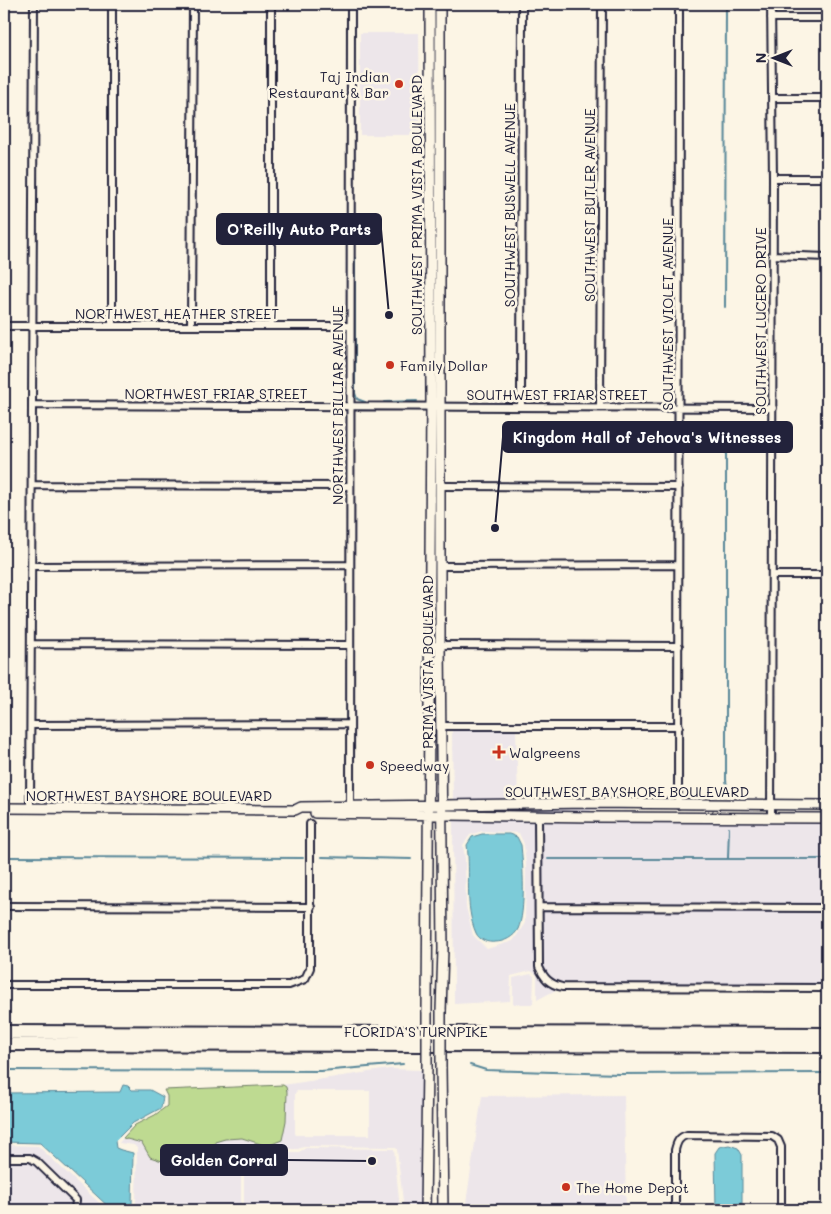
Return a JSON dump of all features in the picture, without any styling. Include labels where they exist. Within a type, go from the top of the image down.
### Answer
[{"type":"highway","name":"FLORIDA'S TURNPIKE","points":[[4,1032],[827,1034]]},
{"type":"highway","name":"FLORIDA'S TURNPIKE","points":[[4,1044],[827,1046]]},
{"type":"main road","name":"SOUTHWEST PRIMA VISTA BOULEVARD","points":[[430,4],[431,406]]},
{"type":"main road","name":"SOUTHWEST PRIMA VISTA BOULEVARD","points":[[440,4],[440,406]]},
{"type":"main road","name":"PRIMA VISTA BOULEVARD","points":[[426,1210],[427,805],[431,406]]},
{"type":"main road","name":"PRIMA VISTA BOULEVARD","points":[[440,406],[440,816],[443,1210]]},
{"type":"main road","points":[[586,817],[592,813],[627,813],[632,811],[635,804]]},
{"type":"main road","points":[[640,817],[643,812],[651,809],[686,808],[692,804]]},
{"type":"main road","name":"SOUTHWEST BAYSHORE BOULEVARD","points":[[427,805],[827,805]]},
{"type":"main road","name":"NORTHWEST BAYSHORE BOULEVARD","points":[[4,808],[294,810],[350,806],[427,805]]},
{"type":"main road","name":"NORTHWEST BAYSHORE BOULEVARD","points":[[294,810],[301,813],[427,815]]},
{"type":"main road","name":"SOUTHWEST BAYSHORE BOULEVARD","points":[[427,815],[827,818]]},
{"type":"street","points":[[30,808],[34,4]]},
{"type":"street","points":[[112,4],[112,326]]},
{"type":"street","points":[[192,326],[193,4]]},
{"type":"street","points":[[271,4],[271,326]]},
{"type":"street","name":"NORTHWEST BILLIAR AVENUE","points":[[350,806],[351,4]]},
{"type":"street","name":"SOUTHWEST BUSWELL AVENUE","points":[[521,406],[522,4]]},
{"type":"street","name":"SOUTHWEST BUTLER AVENUE","points":[[600,406],[602,4]]},
{"type":"street","name":"SOUTHWEST VIOLET AVENUE","points":[[678,804],[679,4]]},
{"type":"street","name":"SOUTHWEST LUCERO DRIVE","points":[[771,4],[773,98],[771,818]]},
{"type":"street","points":[[771,18],[827,18]]},
{"type":"street","points":[[773,98],[827,98]]},
{"type":"street","points":[[773,178],[827,178]]},
{"type":"street","points":[[772,255],[827,257]]},
{"type":"street","name":"NORTHWEST HEATHER STREET","points":[[4,326],[350,326]]},
{"type":"street","name":"NORTHWEST FRIAR STREET","points":[[32,405],[431,406]]},
{"type":"street","name":"SOUTHWEST FRIAR STREET","points":[[431,406],[773,408]]},
{"type":"street","points":[[32,485],[350,486]]},
{"type":"street","points":[[441,486],[679,487]]},
{"type":"street","points":[[32,566],[350,565]]},
{"type":"street","points":[[440,566],[678,565]]},
{"type":"street","points":[[772,575],[827,574]]},
{"type":"street","points":[[31,644],[350,645]]},
{"type":"street","points":[[430,645],[678,646]]},
{"type":"street","points":[[31,724],[349,724]]},
{"type":"street","points":[[441,726],[678,726]]},
{"type":"street","points":[[538,817],[539,967],[543,975],[552,984],[562,986],[827,988]]},
{"type":"street","points":[[4,985],[288,985],[304,979],[310,968],[310,824]]},
{"type":"street","points":[[4,906],[311,907]]},
{"type":"street","points":[[539,907],[827,908]]},
{"type":"street","points":[[675,1210],[677,1142],[682,1136],[696,1135],[772,1136],[778,1140],[781,1146],[781,1210]]},
{"type":"street","points":[[4,1158],[30,1158],[37,1162],[76,1200],[75,1210]]},
{"type":"shaded area","points":[[360,33],[419,33],[420,135],[360,135]]},
{"type":"shaded area","points":[[452,729],[516,729],[518,802],[453,802]]},
{"type":"shaded area","points":[[630,807],[627,810],[592,810],[584,814],[453,813],[453,808]]},
{"type":"shaded area","points":[[453,819],[827,821],[827,984],[565,985],[537,1000],[537,975],[531,971],[511,976],[510,1001],[454,1004]],"holes":[[[482,831],[519,833],[524,844],[526,865],[525,923],[513,941],[487,949],[473,935],[466,907],[463,845],[470,835]]]},
{"type":"shaded area","points":[[531,974],[534,976],[533,1004],[513,1004],[513,978]]},
{"type":"shaded area","points":[[389,1069],[423,1070],[421,1210],[404,1210],[397,1149],[394,1147],[306,1146],[298,1149],[244,1150],[241,1153],[241,1206],[177,1205],[174,1207],[174,1210],[143,1209],[138,1207],[136,1204],[137,1148],[134,1145],[119,1143],[123,1138],[142,1143],[146,1149],[162,1161],[173,1158],[185,1158],[192,1163],[215,1142],[225,1139],[242,1138],[256,1143],[286,1121],[287,1092],[286,1087],[283,1085]],"holes":[[[297,1091],[370,1091],[370,1135],[296,1135],[295,1093]]]},
{"type":"shaded area","points":[[624,1095],[626,1210],[465,1210],[482,1096]]},
{"type":"shaded area","points":[[4,1145],[38,1146],[107,1210],[4,1210]]},
{"type":"shaded area","points":[[306,1148],[394,1149],[400,1210],[177,1210],[177,1208],[244,1209],[244,1153],[299,1152]]},
{"type":"green space","points":[[283,1085],[286,1087],[287,1092],[286,1121],[282,1140],[267,1146],[242,1138],[225,1139],[215,1142],[209,1156],[197,1164],[185,1158],[173,1158],[162,1161],[150,1157],[142,1143],[123,1138],[135,1125],[155,1115],[167,1106],[167,1096],[164,1090]]},
{"type":"water","points":[[482,834],[509,834],[517,837],[521,845],[523,888],[521,921],[514,934],[508,939],[498,942],[479,938],[472,923],[470,912],[467,845],[472,837]]},
{"type":"water","points":[[123,1085],[128,1086],[132,1090],[150,1090],[163,1097],[161,1108],[133,1123],[115,1141],[116,1148],[133,1153],[132,1204],[138,1210],[112,1210],[40,1143],[4,1142],[4,1093],[120,1092]]},
{"type":"water","points":[[729,1145],[738,1148],[742,1155],[742,1210],[716,1210],[715,1153],[719,1147]]},
{"type":"waterway","points":[[725,307],[726,4]]},
{"type":"waterway","points":[[355,258],[355,393],[357,399],[365,402]]},
{"type":"waterway","points":[[384,402],[417,401]]},
{"type":"waterway","points":[[726,429],[726,780],[728,795]]},
{"type":"waterway","points":[[728,858],[729,828]]},
{"type":"waterway","points":[[4,857],[303,858]]},
{"type":"waterway","points":[[322,857],[411,859]]},
{"type":"waterway","points":[[548,859],[827,859]]},
{"type":"waterway","points":[[4,1070],[321,1071],[403,1064]]},
{"type":"waterway","points":[[470,1065],[486,1070],[619,1074],[827,1073]]},
{"type":"place","name":"Taj Indian Restaurant & Bar","points":[[399,84]]},
{"type":"place","name":"O'Reilly Auto Parts","points":[[389,315]]},
{"type":"place","name":"Family Dollar","points":[[390,365]]},
{"type":"place","name":"Kingdom Hall of Jehova's Witnesses","points":[[495,528]]},
{"type":"place","name":"Walgreens","points":[[499,752]]},
{"type":"place","name":"Speedway","points":[[370,765]]},
{"type":"place","name":"Golden Corral","points":[[372,1161]]},
{"type":"place","name":"The Home Depot","points":[[566,1187]]}]
